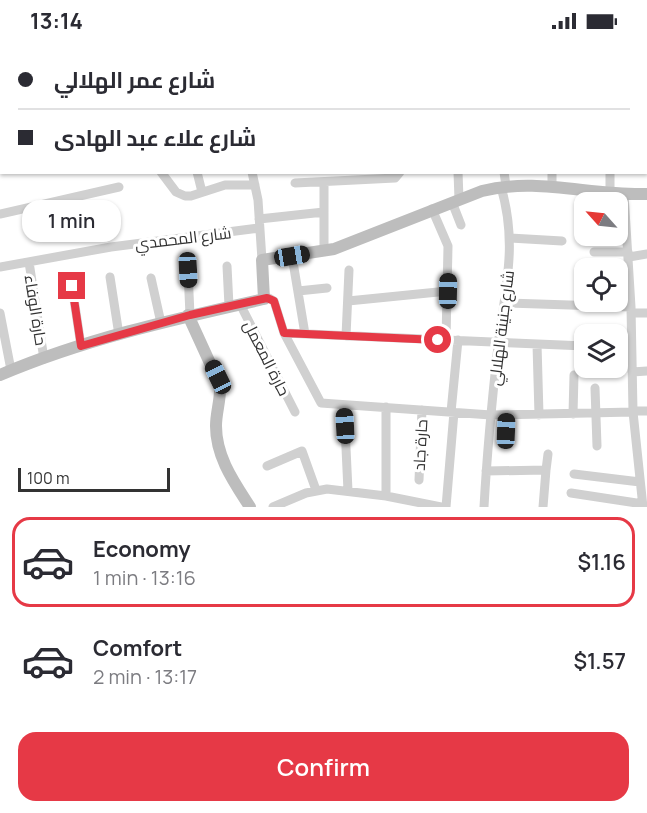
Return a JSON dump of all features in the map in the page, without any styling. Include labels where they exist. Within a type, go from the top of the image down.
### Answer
[{"type":"street","points":[[162,174],[180,195],[191,196],[225,185],[255,185]]},
{"type":"street","points":[[198,174],[202,192]]},
{"type":"street","points":[[252,174],[259,223],[264,298]]},
{"type":"street","points":[[295,183],[393,178],[399,174]]},
{"type":"street","points":[[458,174],[455,200],[461,225]]},
{"type":"street","name":"شارع جنينة الهلالي","points":[[484,507],[491,415],[505,303],[510,238],[503,186],[504,174]]},
{"type":"street","points":[[552,174],[552,186]]},
{"type":"street","points":[[610,174],[610,192]]},
{"type":"street","points":[[324,182],[324,251]]},
{"type":"street","points":[[262,260],[324,251],[354,242],[455,200],[503,186],[532,184],[552,186],[574,193]]},
{"type":"street","points":[[0,214],[119,187]]},
{"type":"street","points":[[628,194],[647,194]]},
{"type":"street","points":[[432,209],[448,246],[446,340]]},
{"type":"street","name":"شارع المحمدي","points":[[0,267],[324,212]]},
{"type":"street","points":[[510,238],[562,241]]},
{"type":"street","points":[[570,494],[644,506],[640,482],[643,471],[633,412],[632,310],[628,242]]},
{"type":"street","points":[[594,252],[647,254]]},
{"type":"street","points":[[292,256],[305,334]]},
{"type":"street","name":"حارة الوفاء","points":[[29,262],[44,358]]},
{"type":"street","points":[[227,266],[234,305]]},
{"type":"street","points":[[188,270],[189,315],[220,385],[216,428],[221,455],[226,468],[250,507]]},
{"type":"street","points":[[346,336],[349,270]]},
{"type":"street","points":[[110,277],[119,335]]},
{"type":"street","points":[[151,278],[161,323]]},
{"type":"street","points":[[72,286],[81,346]]},
{"type":"street","points":[[298,291],[327,288]]},
{"type":"street","points":[[348,301],[448,291]]},
{"type":"street","points":[[0,313],[5,373],[81,346],[189,315],[269,298],[274,301],[284,333],[319,402],[491,415],[647,411]]},
{"type":"street","points":[[505,303],[632,310],[647,313]]},
{"type":"street","name":"حارة المعمل","points":[[234,305],[295,412]]},
{"type":"street","points":[[284,333],[574,346]]},
{"type":"street","points":[[446,507],[458,340]]},
{"type":"street","points":[[537,344],[539,415]]},
{"type":"street","points":[[632,372],[647,371]]},
{"type":"street","points":[[573,414],[574,375]]},
{"type":"street","points":[[595,388],[597,446]]},
{"type":"street","points":[[344,405],[348,491]]},
{"type":"street","points":[[386,407],[391,500]]},
{"type":"street","name":"حارة جاد","points":[[418,480],[422,410]]},
{"type":"street","points":[[506,431],[507,415]]},
{"type":"street","points":[[267,466],[302,451],[316,490]]},
{"type":"street","points":[[543,507],[548,454]]},
{"type":"street","points":[[486,471],[546,470]]},
{"type":"street","points":[[574,474],[640,482]]},
{"type":"street","points":[[273,507],[316,490],[348,491],[441,507]]},
{"type":"route","points":[[72,286],[81,346],[190,315],[267,298],[274,301],[284,333],[438,340]]}]
